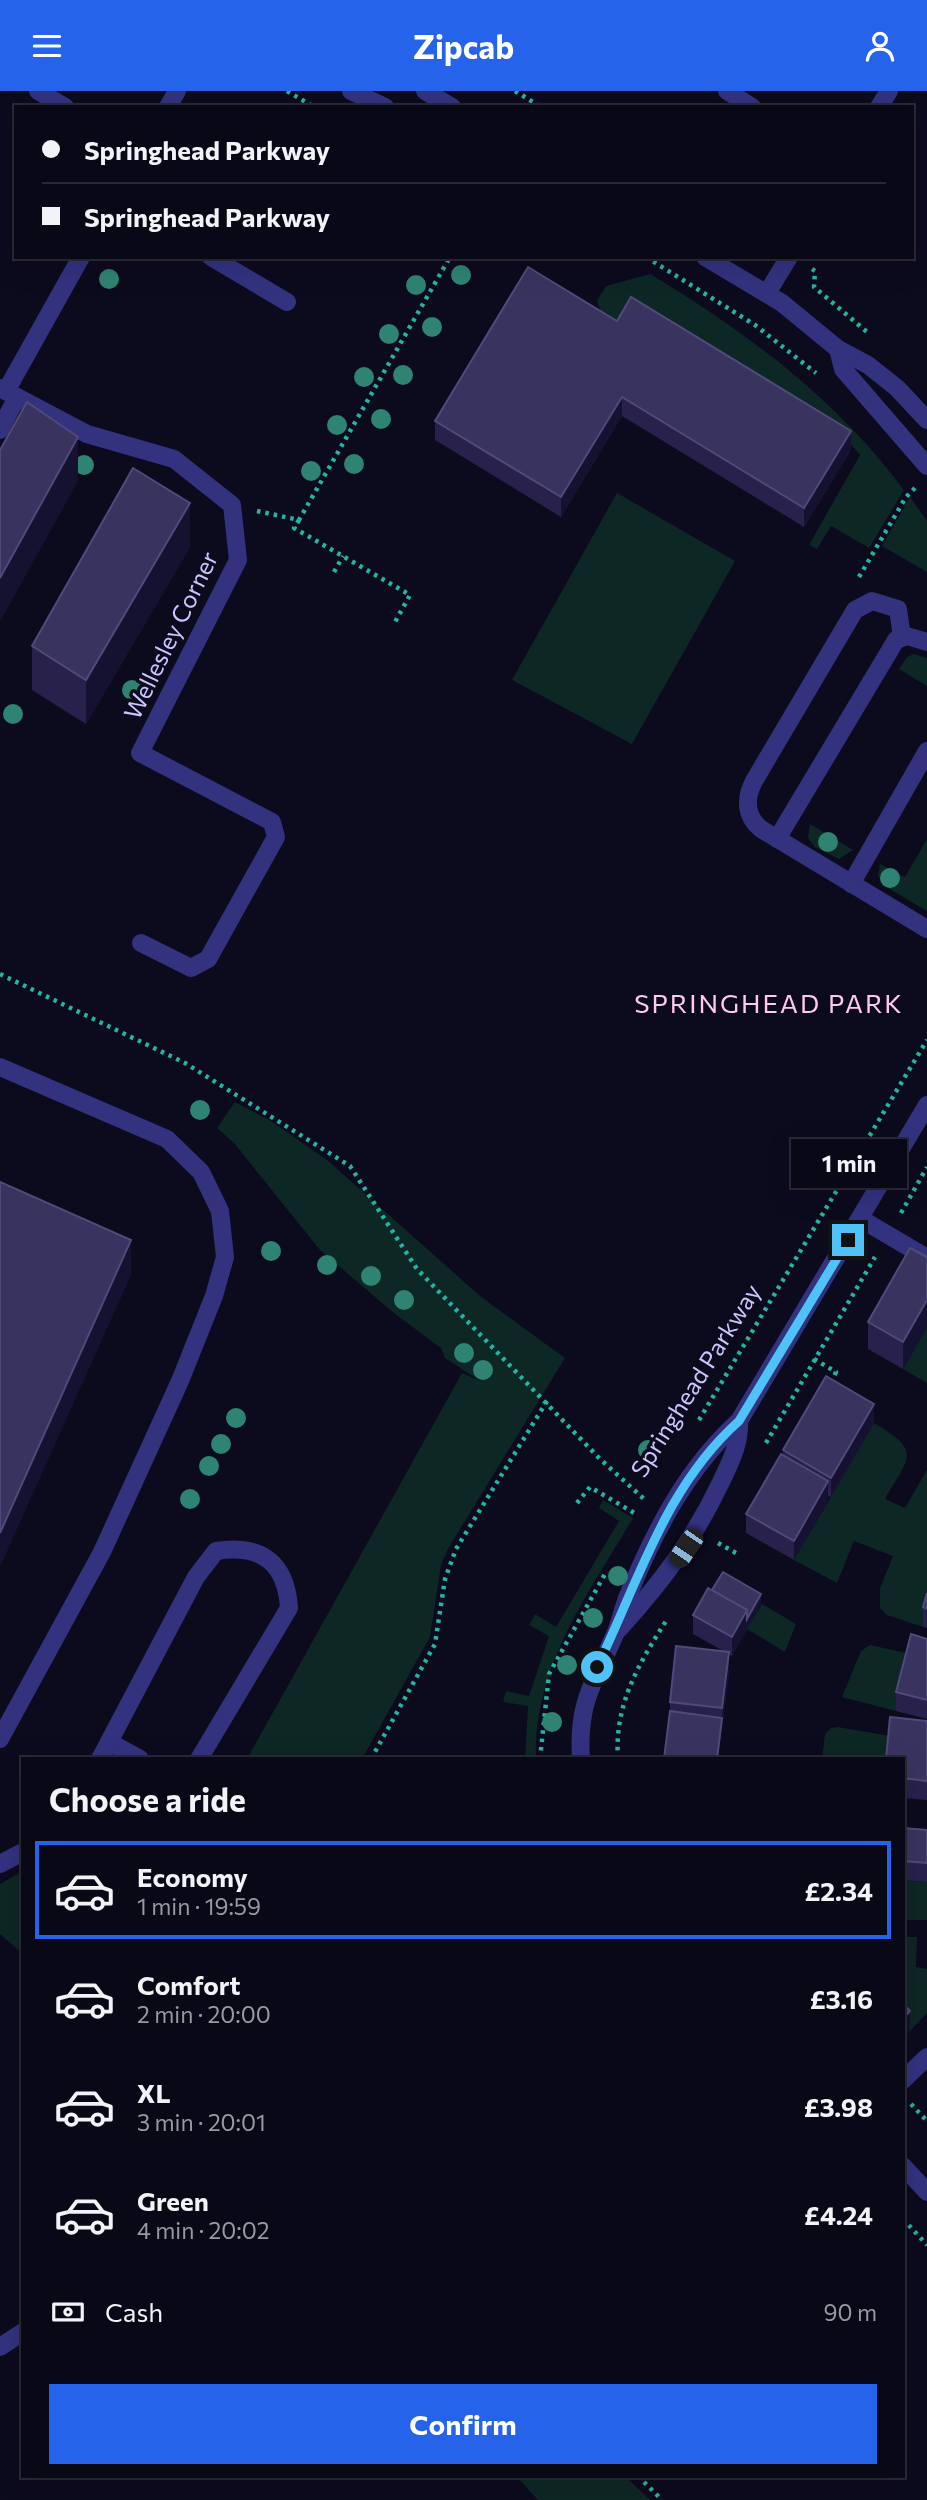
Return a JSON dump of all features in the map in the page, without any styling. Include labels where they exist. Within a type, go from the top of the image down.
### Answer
[{"type":"street","points":[[38,91],[62,105]]},
{"type":"street","points":[[351,91],[381,105]]},
{"type":"street","points":[[425,91],[449,105]]},
{"type":"street","points":[[727,91],[749,105]]},
{"type":"street","points":[[0,430],[8,392],[81,259]]},
{"type":"street","points":[[214,259],[287,302]]},
{"type":"street","points":[[708,259],[767,293],[838,349],[869,365],[897,387],[927,420]]},
{"type":"street","points":[[767,293],[796,260]]},
{"type":"street","points":[[838,349],[843,369],[927,466]]},
{"type":"street","points":[[8,392],[87,434],[174,459],[232,505]]},
{"type":"street","name":"Wellesley Corner","points":[[141,943],[191,968],[208,959],[276,837],[272,822],[140,753],[238,561],[232,505]]},
{"type":"street","points":[[902,637],[900,610],[888,603],[868,602],[852,613],[748,794],[747,804],[755,824],[927,929]]},
{"type":"street","points":[[777,839],[894,643],[902,637],[915,637],[927,642]]},
{"type":"street","points":[[851,884],[927,751]]},
{"type":"street","points":[[0,1067],[167,1139],[201,1172],[206,1182],[220,1211],[225,1257],[214,1296],[180,1381],[102,1552],[0,1739]]},
{"type":"street","name":"Springhead Parkway","points":[[581,1757],[580,1729],[587,1693],[615,1633],[628,1594],[670,1507],[704,1459],[739,1421],[927,1105]]},
{"type":"street","points":[[860,1219],[927,1258]]},
{"type":"street","name":"Springhead Parkway","points":[[615,1633],[660,1585],[699,1527],[740,1441],[739,1421]]},
{"type":"street","points":[[101,1757],[196,1577],[216,1551],[237,1548],[261,1555],[280,1569],[288,1585],[289,1608],[200,1757]]},
{"type":"street","points":[[109,1742],[136,1757]]},
{"type":"street","points":[[0,1864],[21,1853]]},
{"type":"street","points":[[905,2078],[927,2057]]},
{"type":"street","points":[[905,2168],[927,2192]]},
{"type":"street","points":[[0,2347],[21,2333]]},
{"type":"path","points":[[287,91],[311,105]]},
{"type":"path","points":[[515,91],[538,105]]},
{"type":"path","points":[[395,622],[410,595],[294,528],[449,259]]},
{"type":"path","points":[[649,259],[755,325],[825,382]]},
{"type":"path","points":[[796,260],[815,271],[814,287],[876,341]]},
{"type":"path","points":[[859,577],[906,497],[919,487],[912,479]]},
{"type":"path","points":[[232,505],[299,520]]},
{"type":"path","points":[[334,572],[343,556]]},
{"type":"path","points":[[0,974],[185,1063],[350,1166],[417,1269],[547,1401],[456,1549],[445,1579],[435,1644],[372,1757]]},
{"type":"path","name":"Springhead Parkway","points":[[698,1422],[927,1040]]},
{"type":"path","points":[[814,1359],[835,1371],[825,1393]]},
{"type":"path","points":[[833,1378],[841,1383]]},
{"type":"path","name":"Springhead Parkway","points":[[547,1401],[599,1458],[648,1502],[640,1517],[590,1487],[577,1503]]},
{"type":"path","points":[[717,1542],[736,1553]]},
{"type":"path","points":[[540,1757],[549,1674],[611,1564]]},
{"type":"path","points":[[905,2098],[927,2121]]},
{"type":"path","points":[[905,2221],[927,2245]]},
{"type":"path","points":[[640,2478],[662,2500]]},
{"type":"green space","points":[[650,274],[721,320],[788,370],[849,426],[904,490],[869,548],[831,526],[817,549],[809,545],[860,455],[850,443],[602,315],[597,301],[606,286]]},
{"type":"green space","points":[[617,493],[735,561],[632,744],[512,680]]},
{"type":"green space","points":[[910,497],[927,521],[927,572],[882,546]]},
{"type":"green space","points":[[914,654],[927,658],[927,686],[899,669],[907,657]]},
{"type":"green space","points":[[810,824],[853,850],[839,859],[815,847],[808,838]]},
{"type":"green space","points":[[927,839],[927,911],[883,885],[878,875],[880,864],[905,877]]},
{"type":"green space","points":[[235,1102],[271,1121],[327,1160],[480,1296],[565,1358],[449,1547],[441,1565],[430,1637],[363,1757],[248,1757],[462,1373],[482,1382],[445,1358],[441,1348],[395,1314],[320,1250],[234,1143],[217,1128]]},
{"type":"green space","points":[[927,1327],[927,1383],[903,1369]]},
{"type":"green space","points":[[874,1423],[900,1441],[907,1456],[885,1499],[905,1508],[927,1470],[927,1613],[923,1627],[887,1615],[880,1608],[880,1588],[893,1556],[854,1541],[837,1583],[794,1560]]},
{"type":"green space","points":[[603,1500],[633,1518],[567,1632],[544,1693],[536,1757],[525,1757],[528,1706],[503,1702],[506,1691],[529,1696],[549,1636],[529,1625],[535,1614],[556,1627],[619,1521],[599,1508]]},
{"type":"green space","points":[[762,1604],[796,1624],[785,1652],[747,1629]]},
{"type":"green space","points":[[870,1645],[911,1654],[896,1711],[842,1697],[861,1651]]},
{"type":"green space","points":[[831,1728],[890,1736],[888,1757],[822,1757],[825,1734]]},
{"type":"green space","points":[[21,1872],[21,1952],[0,1934],[0,1884]]},
{"type":"green space","points":[[905,1880],[927,1882],[927,1920],[905,1920]]},
{"type":"green space","points":[[905,1937],[917,1937],[916,1967],[927,1969],[927,2013],[910,2031],[905,2025]]},
{"type":"green space","points":[[518,2478],[627,2478],[650,2500],[538,2500]]},
{"type":"building","points":[[528,267],[617,321],[631,297],[851,431],[804,508],[622,397],[561,497],[435,421]]},
{"type":"building","points":[[27,402],[78,437],[0,578],[0,450]]},
{"type":"building","points":[[133,468],[190,503],[86,680],[32,646]]},
{"type":"building","points":[[0,1182],[131,1240],[0,1533]]},
{"type":"building","points":[[910,1248],[927,1257],[927,1300],[903,1342],[868,1322]]},
{"type":"building","points":[[826,1376],[874,1404],[831,1478],[783,1450]]},
{"type":"building","points":[[781,1454],[828,1481],[794,1541],[746,1514]]},
{"type":"building","points":[[723,1572],[761,1594],[747,1619],[747,1610],[712,1590]]},
{"type":"building","points":[[708,1588],[747,1610],[732,1637],[693,1615]]},
{"type":"building","points":[[927,1593],[927,1609],[923,1607]]},
{"type":"building","points":[[911,1634],[927,1639],[927,1700],[896,1692]]},
{"type":"building","points":[[676,1646],[729,1652],[722,1708],[670,1702]]},
{"type":"building","points":[[670,1711],[722,1718],[717,1757],[664,1757]]},
{"type":"building","points":[[890,1717],[927,1721],[927,1781],[905,1778],[905,1757],[886,1757]]},
{"type":"building","points":[[905,1828],[927,1830],[927,1863],[905,1861]]},
{"type":"district","name":"SPRINGHEAD PARK","points":[[769,1002]]},
{"type":"route","points":[[597,1667],[615,1633],[628,1594],[657,1530],[670,1507],[695,1469],[739,1421],[848,1240]]}]
